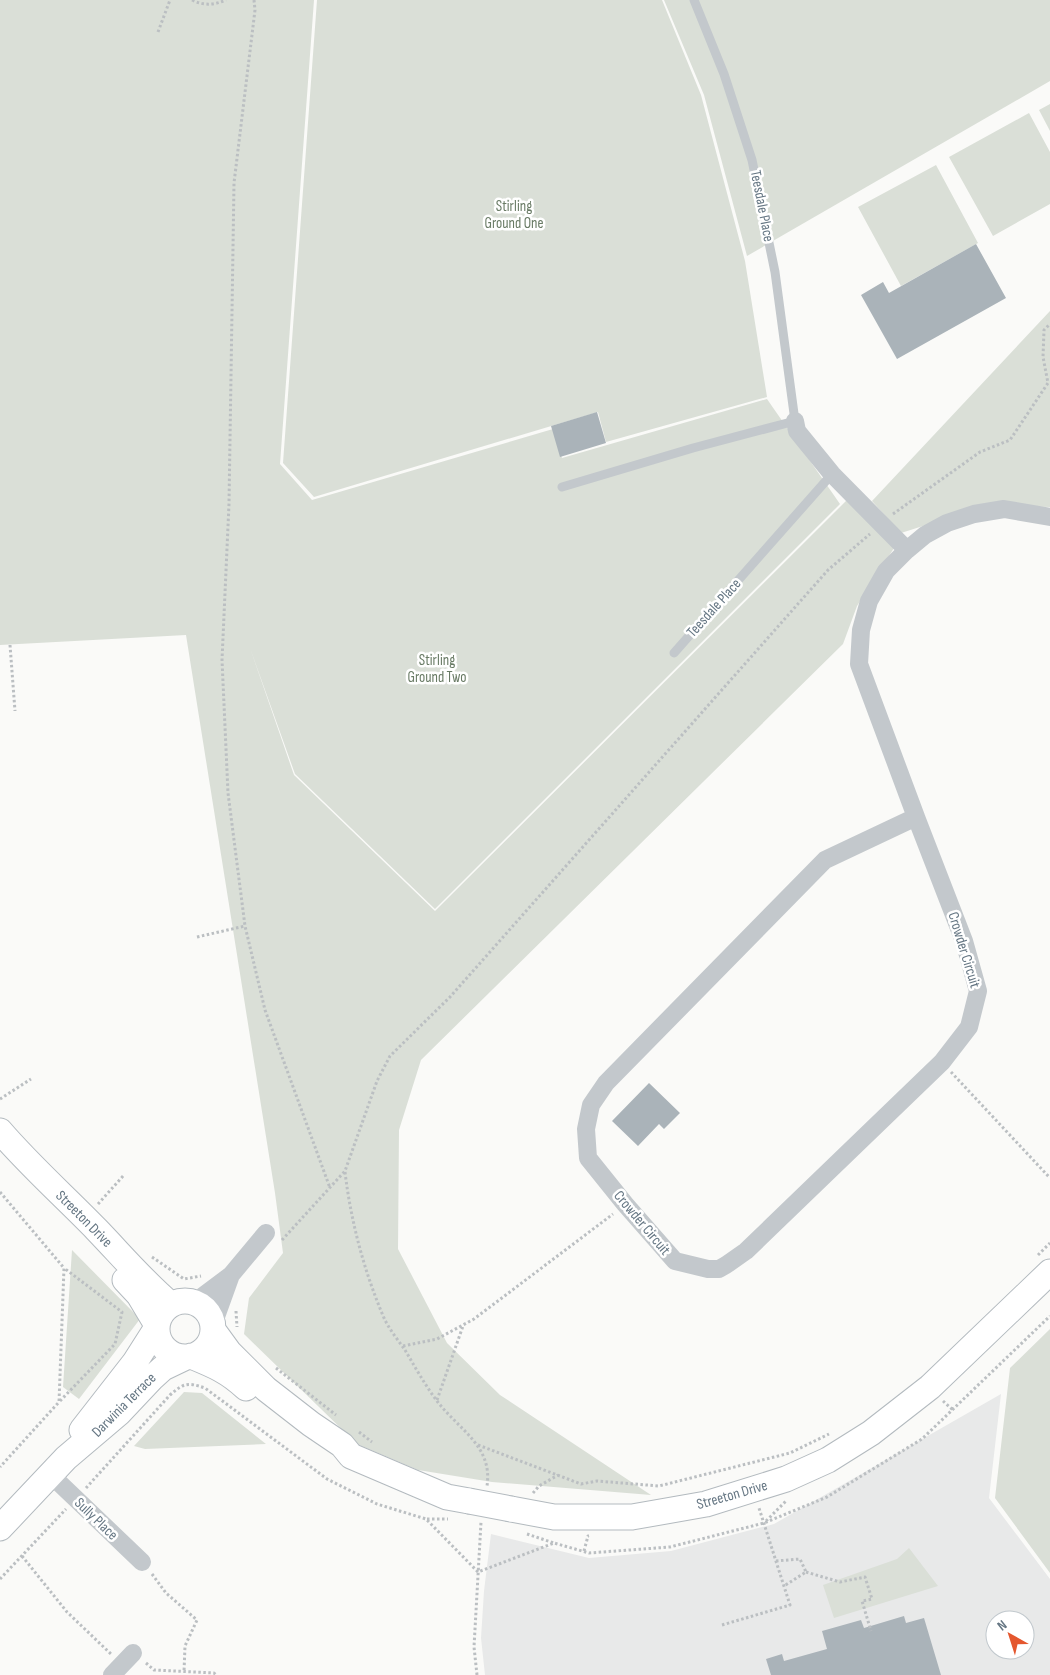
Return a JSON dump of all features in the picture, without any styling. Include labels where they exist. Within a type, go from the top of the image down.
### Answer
[{"type":"main road","name":"Streeton Drive","points":[[0,1131],[148,1286],[170,1304]]},
{"type":"main road","name":"Streeton Drive","points":[[0,1152],[35,1191],[139,1295],[156,1327]]},
{"type":"main road","name":"Streeton Drive","points":[[221,1329],[229,1352],[266,1389],[310,1424],[342,1445],[351,1456],[446,1497],[479,1501],[511,1510],[554,1517],[632,1517],[706,1504],[786,1479],[828,1460],[871,1433],[923,1393],[1043,1264]]},
{"type":"main road","points":[[180,1301],[195,1302],[206,1310],[221,1329],[207,1347],[199,1353],[189,1357],[176,1356],[166,1351],[160,1343],[156,1327],[158,1319],[163,1310],[170,1304],[180,1301]]},
{"type":"main road","name":"Darwinia Terrace","points":[[58,1467],[79,1435],[135,1362],[156,1327]]},
{"type":"main road","name":"Streeton Drive","points":[[189,1357],[219,1367],[233,1376],[274,1417],[335,1458],[351,1456]]},
{"type":"main road","name":"Darwinia Terrace","points":[[0,1528],[58,1467],[119,1413],[163,1368],[189,1357]]},
{"type":"street","name":"Teesdale Place","points":[[794,421],[797,431],[832,474],[907,550]]},
{"type":"street","name":"Crowder Circuit","points":[[916,817],[825,860],[606,1082],[591,1105],[586,1129],[588,1158],[675,1261],[708,1269],[719,1269],[746,1251],[949,1066],[969,1027],[978,991],[964,941],[859,664],[861,630],[869,602],[886,571],[925,535],[948,523],[974,514],[1004,509],[1050,517]]},
{"type":"street","points":[[195,1302],[274,1237]]},
{"type":"street","points":[[221,1329],[230,1275]]},
{"type":"street","name":"Sully Place","points":[[58,1467],[75,1499],[142,1562]]},
{"type":"lane","name":"Teesdale Place","points":[[694,0],[724,74],[752,160],[775,272],[794,421]]},
{"type":"lane","points":[[562,487],[693,448],[794,421]]},
{"type":"lane","name":"Teesdale Place","points":[[674,653],[832,474]]},
{"type":"path","points":[[158,32],[170,0]]},
{"type":"path","points":[[192,0],[203,5],[216,4],[226,0]]},
{"type":"path","points":[[254,0],[255,10],[234,183],[229,504],[222,660],[228,793],[245,926],[265,1010],[330,1188]]},
{"type":"path","points":[[274,1237],[330,1188],[345,1171],[377,1082],[390,1056],[450,997],[828,570],[896,510],[980,452],[1010,440],[1048,383],[1043,357],[1044,330],[1050,324]]},
{"type":"path","points":[[10,645],[15,711]]},
{"type":"path","points":[[196,937],[245,926]]},
{"type":"path","points":[[949,1066],[1050,1178]]},
{"type":"path","points":[[0,1099],[30,1079]]},
{"type":"path","points":[[345,1171],[348,1200],[358,1244],[385,1319],[437,1401],[484,1454],[487,1466],[479,1501],[480,1531],[474,1648],[477,1675]]},
{"type":"path","points":[[92,1210],[124,1175]]},
{"type":"path","points":[[0,1192],[64,1268],[122,1312],[115,1344],[0,1467]]},
{"type":"path","points":[[402,1346],[437,1339],[474,1319],[625,1204]]},
{"type":"path","points":[[1043,1264],[1050,1243]]},
{"type":"path","points":[[59,1402],[64,1268]]},
{"type":"path","points":[[221,1329],[236,1304]]},
{"type":"path","points":[[437,1401],[463,1325]]},
{"type":"path","points":[[275,1368],[344,1420]]},
{"type":"path","points":[[0,1579],[182,1384],[194,1384],[205,1388],[327,1480],[378,1504],[426,1519],[478,1572]]},
{"type":"path","points":[[351,1426],[374,1444]]},
{"type":"path","points":[[478,1445],[581,1484],[597,1481],[659,1486],[790,1453],[837,1429]]},
{"type":"path","points":[[531,1496],[539,1486],[559,1475]]},
{"type":"path","points":[[722,1625],[790,1605],[764,1523]]},
{"type":"path","points":[[526,1534],[554,1542]]},
{"type":"path","points":[[22,1556],[67,1612],[123,1664],[154,1670],[214,1673],[216,1675]]},
{"type":"path","points":[[776,1561],[800,1559],[806,1572],[840,1582],[865,1577],[872,1599],[862,1602],[871,1632]]},
{"type":"path","points":[[142,1562],[166,1593],[197,1620],[185,1646],[184,1672]]},
{"type":"path","points":[[784,1586],[806,1572]]},
{"type":"shaded area","points":[[1001,1394],[989,1498],[1050,1579],[1050,1675],[485,1675],[481,1638],[484,1591],[491,1534],[589,1558],[671,1551],[774,1524]]},
{"type":"green space","name":"Stirling Ground Two","points":[[0,0],[314,0],[280,464],[312,500],[553,429],[562,458],[767,399],[840,504],[435,909],[295,774],[250,648],[294,775],[435,911],[847,500],[894,548],[857,606],[843,644],[421,1060],[399,1130],[398,1249],[447,1343],[500,1395],[651,1495],[492,1482],[418,1470],[357,1444],[244,1334],[249,1298],[283,1253],[186,635],[0,645]]},
{"type":"green space","name":"Stirling Ground One","points":[[317,0],[662,0],[701,95],[745,261],[767,397],[606,442],[598,412],[314,497],[283,463]]},
{"type":"green space","points":[[664,0],[1050,0],[1050,81],[747,256],[704,95]]},
{"type":"green space","points":[[1050,104],[1050,131],[1039,110]]},
{"type":"green space","points":[[1029,113],[1050,152],[1050,204],[993,236],[949,157]]},
{"type":"green space","points":[[936,165],[978,243],[901,286],[858,207]]},
{"type":"green space","points":[[1050,311],[1050,507],[989,505],[901,533],[872,501]]},
{"type":"green space","points":[[72,1250],[140,1319],[79,1399],[63,1387]]},
{"type":"green space","points":[[1050,1329],[1050,1573],[995,1498],[1010,1368]]},
{"type":"green space","points":[[184,1392],[202,1393],[266,1444],[145,1449],[134,1446]]},
{"type":"green space","points":[[909,1548],[938,1586],[834,1618],[823,1585],[897,1559]]},
{"type":"building","points":[[976,244],[1006,298],[897,359],[861,295],[883,282],[889,293]]},
{"type":"building","points":[[597,412],[606,443],[560,457],[551,426]]},
{"type":"building","points":[[649,1083],[680,1113],[664,1129],[659,1124],[638,1146],[612,1121]]},
{"type":"building","points":[[904,1616],[906,1623],[924,1618],[941,1675],[771,1675],[766,1659],[782,1654],[784,1661],[827,1649],[822,1631],[861,1620],[864,1628]]}]
